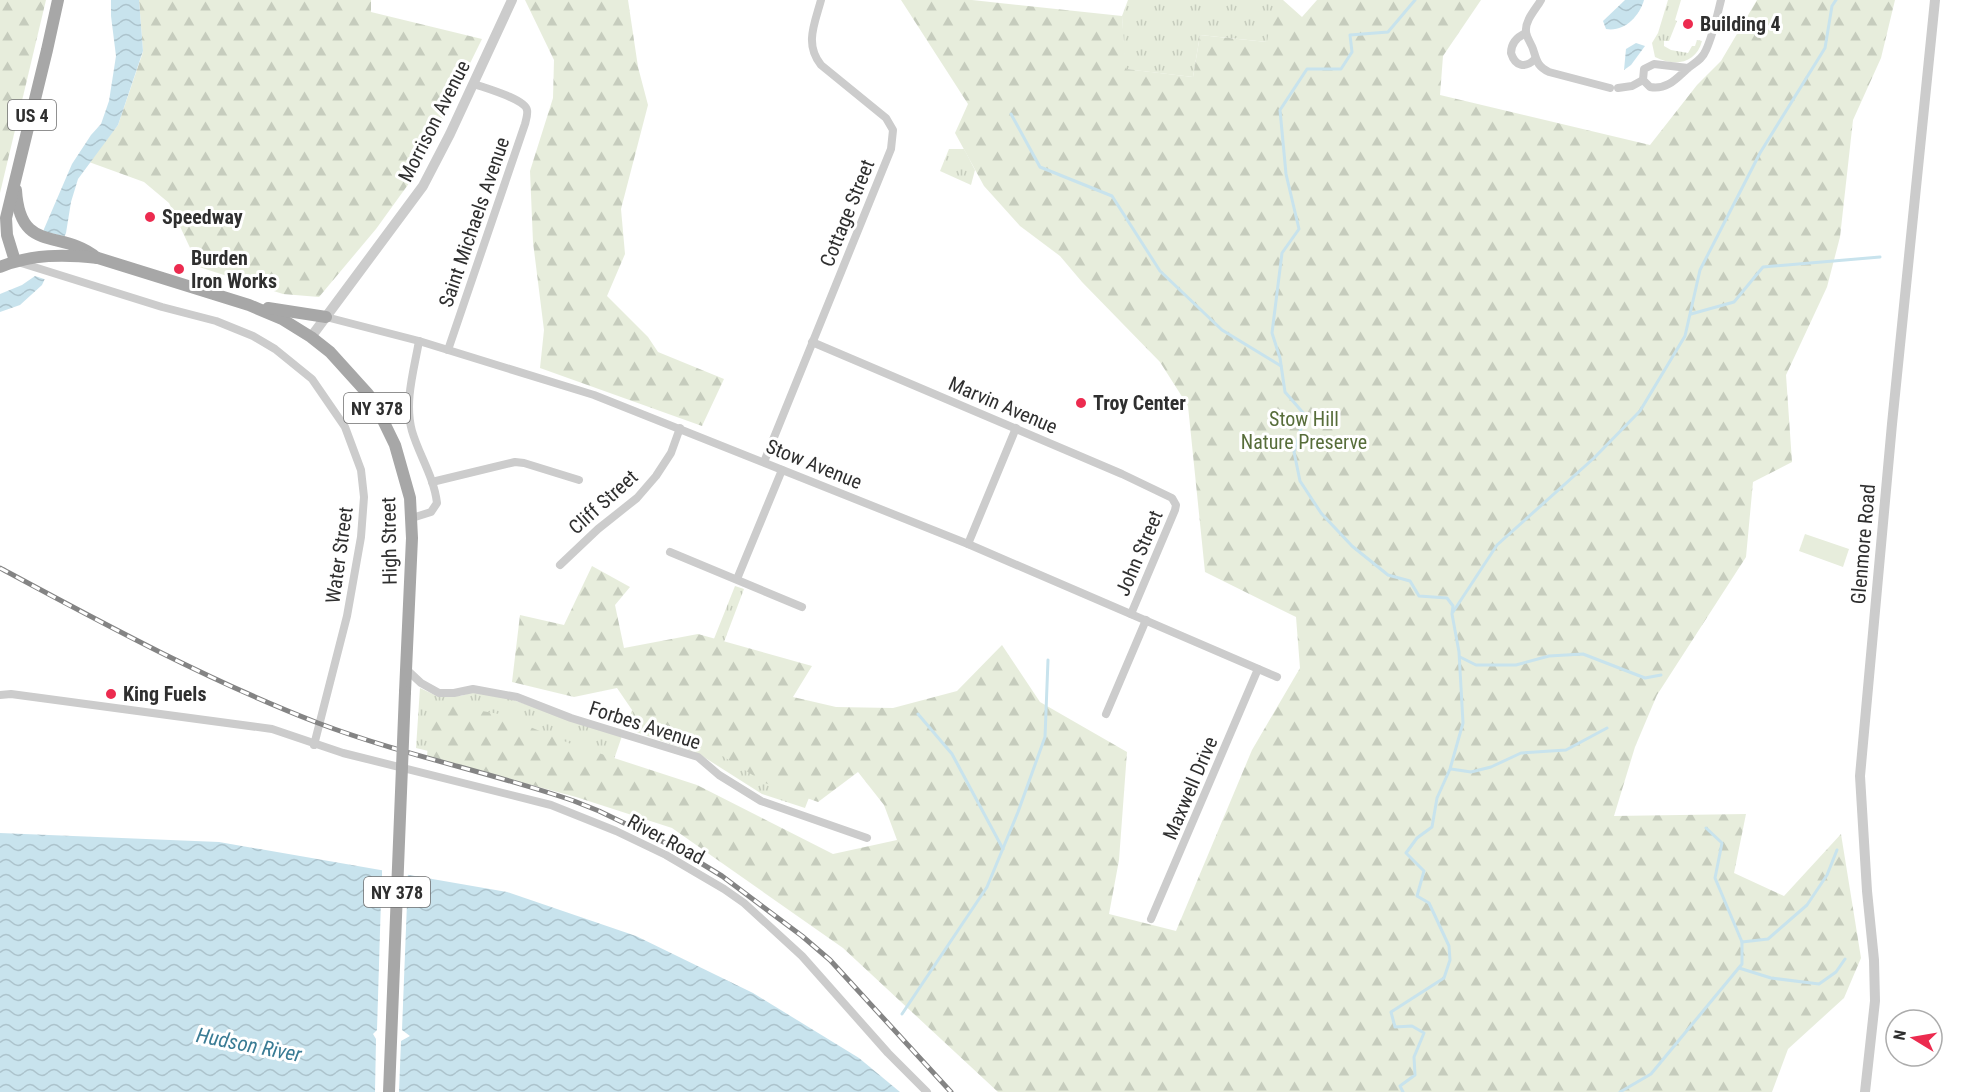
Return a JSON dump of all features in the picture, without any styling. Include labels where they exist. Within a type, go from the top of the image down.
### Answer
[{"type":"main road","name":"US 4","points":[[0,232],[16,180],[58,0]]},
{"type":"main road","name":"High Street","points":[[16,180],[21,218],[30,230],[73,250],[87,249],[98,258],[249,305],[282,319],[311,337],[344,366],[378,410],[392,436],[402,463],[412,518],[388,1092]]},
{"type":"main road","name":"US 4","points":[[6,218],[7,235],[15,261]]},
{"type":"main road","points":[[0,267],[15,261],[35,262],[73,250]]},
{"type":"main road","points":[[249,305],[326,317]]},
{"type":"street","name":"Morrison Avenue","points":[[311,337],[423,186],[474,84],[512,0]]},
{"type":"street","name":"Cottage Street","points":[[764,462],[891,149],[893,130],[886,118],[821,65],[814,56],[812,32],[821,0]]},
{"type":"street","points":[[1541,0],[1528,21],[1526,33],[1534,51],[1534,59],[1540,68],[1614,88],[1632,86],[1643,80]]},
{"type":"street","points":[[1643,80],[1650,87],[1664,86],[1678,79],[1688,68],[1696,64],[1706,52],[1721,0]]},
{"type":"street","name":"Glenmore Road","points":[[1865,1092],[1875,1000],[1860,776],[1894,405],[1935,0]]},
{"type":"street","points":[[1526,33],[1513,44],[1511,53],[1514,61],[1523,65],[1528,65],[1534,59]]},
{"type":"street","points":[[1643,80],[1644,69],[1654,64],[1688,68]]},
{"type":"street","name":"Saint Michaels Avenue","points":[[448,350],[528,110],[525,104],[474,84]]},
{"type":"street","name":"Water Street","points":[[35,262],[93,285],[216,321],[253,336],[275,349],[312,380],[345,427],[360,470],[364,497],[361,537],[347,616],[314,745]]},
{"type":"street","name":"Stow Avenue","points":[[326,317],[419,341],[594,395],[968,543],[1277,677]]},
{"type":"street","points":[[412,518],[426,514],[435,508],[436,496],[410,420],[410,394],[419,341]]},
{"type":"street","name":"Marvin Avenue","points":[[812,342],[1169,495],[1176,505]]},
{"type":"street","name":"Cliff Street","points":[[560,565],[598,529],[637,498],[656,476],[671,453],[680,428]]},
{"type":"street","points":[[968,543],[1016,428]]},
{"type":"street","points":[[432,482],[519,462],[579,480]]},
{"type":"street","points":[[737,579],[782,470]]},
{"type":"street","name":"John Street","points":[[1131,614],[1176,505]]},
{"type":"street","points":[[670,552],[802,606]]},
{"type":"street","points":[[1106,714],[1146,620]]},
{"type":"street","name":"Forbes Avenue","points":[[406,669],[421,683],[439,693],[473,689],[517,697],[571,718],[698,757],[719,775],[761,801],[867,838]]},
{"type":"street","name":"Maxwell Drive","points":[[1151,919],[1258,669]]},
{"type":"street","name":"River Road","points":[[0,695],[11,694],[272,729],[343,753],[551,805],[616,831],[666,855],[724,889],[763,920],[802,956],[858,1016],[888,1053],[927,1092]]},
{"type":"green space","points":[[0,0],[46,0],[0,193]]},
{"type":"green space","points":[[139,0],[371,0],[371,12],[482,39],[415,175],[376,229],[319,297],[283,294],[199,267],[169,203],[144,182],[89,162],[118,125],[143,52]]},
{"type":"green space","points":[[525,0],[628,0],[638,67],[648,105],[621,209],[625,254],[607,296],[648,337],[658,352],[724,379],[702,426],[540,368],[544,330],[533,242],[530,171],[553,98],[554,60]]},
{"type":"green space","name":"Stow Hill Nature Preserve","points":[[901,0],[972,0],[1122,16],[1126,69],[1193,77],[1200,35],[1267,42],[1272,12],[1302,17],[1317,0],[1481,0],[1443,56],[1440,95],[1650,145],[1697,85],[1721,61],[1757,0],[1895,0],[1881,58],[1853,120],[1840,237],[1827,287],[1786,375],[1792,462],[1753,482],[1746,557],[1657,695],[1635,747],[1614,816],[1746,814],[1734,873],[1784,896],[1841,834],[1861,958],[1844,998],[1788,1049],[1772,1092],[998,1092],[843,948],[672,828],[576,797],[427,757],[431,702],[499,714],[571,744],[697,785],[833,854],[897,840],[884,805],[858,772],[818,802],[765,783],[713,750],[643,726],[617,688],[574,697],[512,682],[520,615],[564,625],[592,566],[630,587],[615,605],[624,648],[698,634],[812,666],[793,697],[836,707],[893,708],[957,691],[1002,645],[1040,702],[1127,752],[1119,860],[1109,914],[1176,931],[1252,750],[1300,668],[1296,617],[1205,572],[1188,406],[1160,362],[1082,282],[1060,256],[1020,226],[984,186],[955,133],[968,104]]},
{"type":"green space","points":[[1128,0],[1283,0],[1302,17],[1267,42],[1200,35],[1193,77],[1125,69],[1122,16]]},
{"type":"green space","points":[[1668,0],[1681,0],[1675,20],[1677,21],[1669,41],[1664,41],[1664,46],[1671,50],[1688,53],[1697,40],[1702,41],[1695,55],[1690,59],[1670,62],[1655,57],[1652,43],[1658,33]]},
{"type":"green space","points":[[949,149],[964,149],[975,170],[971,185],[940,171]]},
{"type":"green space","points":[[1805,534],[1849,549],[1843,567],[1799,551]]},
{"type":"green space","points":[[735,586],[744,589],[710,679],[833,736],[805,808],[762,794],[699,754],[625,728],[654,654],[700,674]]},
{"type":"green space","points":[[420,688],[437,696],[461,696],[473,692],[510,699],[622,736],[612,765],[477,763],[416,748]]},
{"type":"water","points":[[111,0],[139,0],[143,51],[118,125],[78,179],[71,202],[66,233],[42,285],[20,305],[0,312],[0,294],[22,285],[35,276],[44,229],[72,164],[101,124],[109,101],[116,56]]},
{"type":"water","points":[[1625,0],[1644,0],[1635,17],[1625,26],[1606,29],[1603,21]]},
{"type":"water","points":[[1636,43],[1645,46],[1631,65],[1624,70],[1626,49]]},
{"type":"water","name":"Hudson River","points":[[0,833],[219,842],[507,892],[636,936],[753,993],[859,1058],[900,1092],[0,1092]]},
{"type":"pier","points":[[42,231],[67,237],[47,280],[32,275]]},
{"type":"pier","points":[[382,867],[408,872],[407,891],[416,897],[407,903],[402,1030],[410,1036],[401,1041],[399,1092],[375,1092],[376,1039],[373,1034],[377,1030],[381,899],[379,896],[382,893]]},
{"type":"waterway","points":[[1403,1092],[1400,1086],[1415,1075],[1414,1057],[1424,1033],[1412,1026],[1395,1027],[1391,1012],[1444,978],[1450,960],[1449,946],[1429,903],[1417,896],[1424,871],[1406,853],[1417,838],[1432,827],[1437,798],[1450,769],[1463,723],[1459,652],[1452,614],[1453,606],[1447,598],[1419,596],[1410,581],[1388,575],[1352,546],[1321,513],[1300,481],[1294,452],[1305,415],[1285,392],[1280,358],[1272,333],[1282,253],[1299,229],[1286,174],[1280,110],[1307,69],[1341,69],[1352,52],[1350,35],[1388,32],[1415,0]]},
{"type":"waterway","points":[[1453,612],[1497,545],[1594,458],[1640,411],[1685,336],[1700,270],[1760,153],[1825,48],[1832,6],[1836,0]]},
{"type":"waterway","points":[[1011,114],[1040,167],[1112,196],[1160,271],[1222,330],[1281,366]]},
{"type":"waterway","points":[[1691,314],[1734,302],[1763,267],[1880,257]]},
{"type":"waterway","points":[[1460,657],[1476,665],[1516,665],[1549,656],[1583,654],[1645,678],[1661,675]]},
{"type":"waterway","points":[[902,1014],[987,887],[1018,812],[1045,737],[1048,660]]},
{"type":"waterway","points":[[918,714],[952,754],[1003,849]]},
{"type":"waterway","points":[[1451,769],[1471,772],[1491,767],[1521,753],[1566,750],[1607,728]]},
{"type":"waterway","points":[[1620,1092],[1651,1074],[1742,964],[1742,942],[1715,878],[1722,843],[1706,828]]},
{"type":"waterway","points":[[1742,942],[1768,939],[1807,905],[1827,875],[1837,850]]},
{"type":"waterway","points":[[1739,968],[1771,978],[1819,984],[1836,972],[1845,959]]},
{"type":"railway","points":[[0,568],[236,689],[318,723],[382,745],[574,801],[676,848],[722,876],[830,960],[951,1092]]},
{"type":"place","name":"Building 4","points":[[1688,24]]},
{"type":"place","name":"Speedway","points":[[150,217]]},
{"type":"place","name":"Burden Iron Works","points":[[179,269]]},
{"type":"place","name":"Troy Center","points":[[1081,403]]},
{"type":"place","name":"King Fuels","points":[[111,694]]}]
